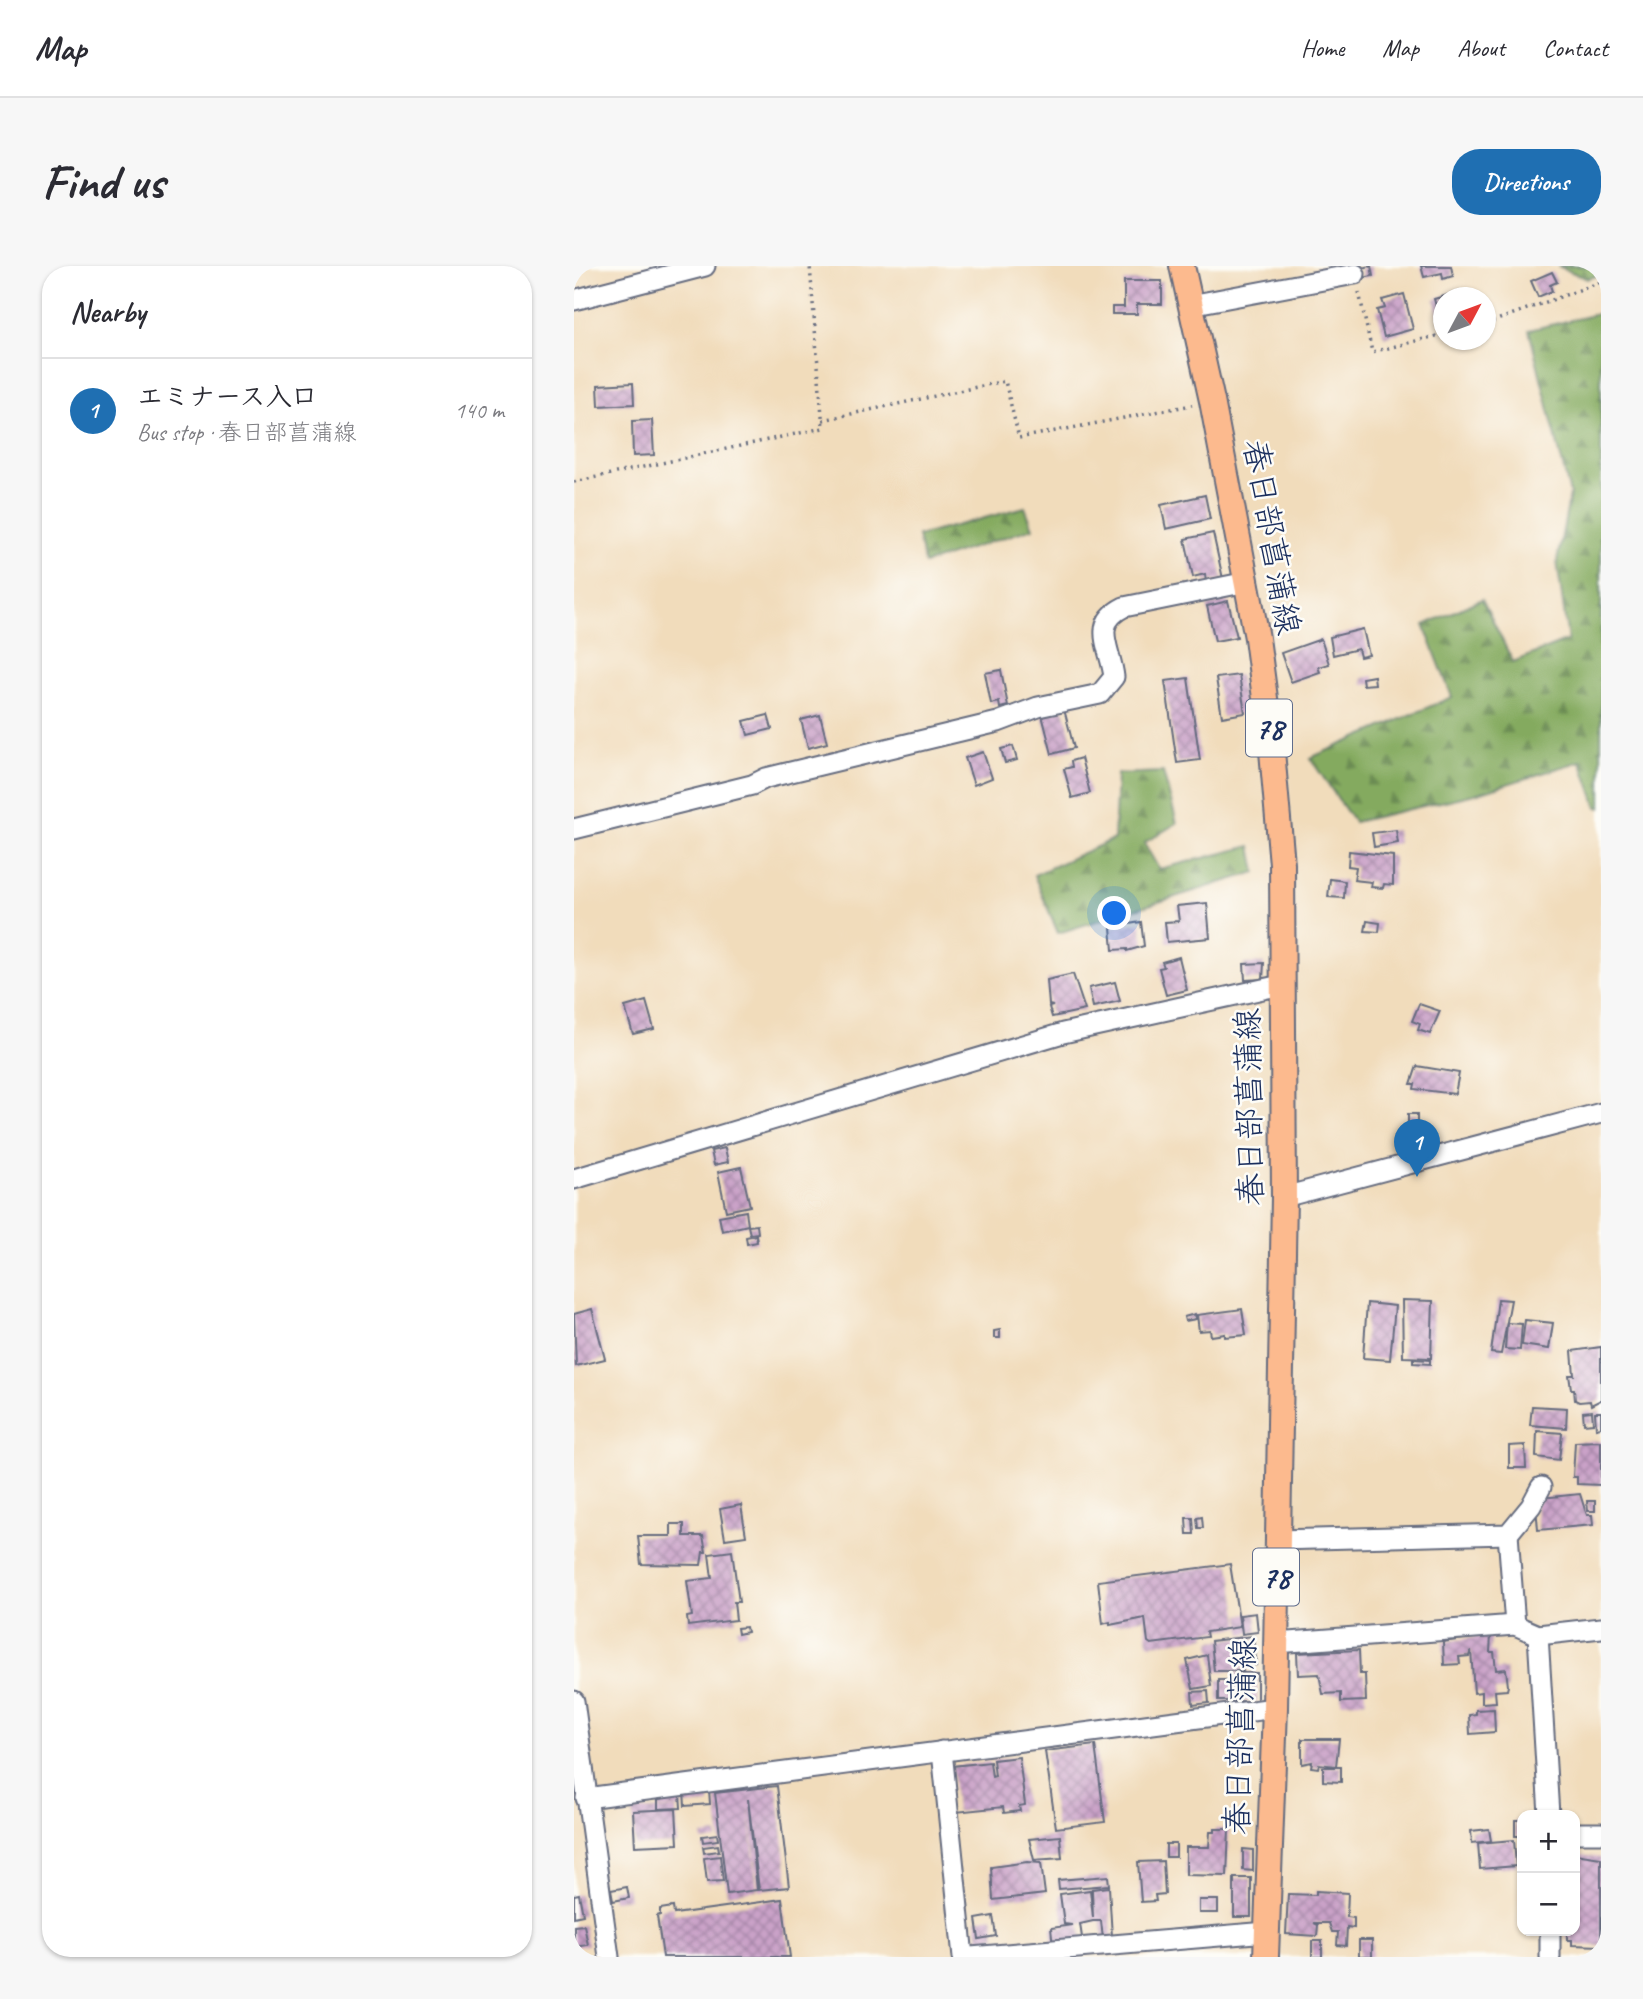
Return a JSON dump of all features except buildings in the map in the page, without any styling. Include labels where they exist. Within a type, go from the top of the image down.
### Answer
[{"type":"main road","name":"春日部菖蒲線","points":[[1182,266],[1212,401],[1259,651],[1282,864],[1284,1197],[1275,1708],[1266,1957]]},
{"type":"street","points":[[574,300],[705,266]]},
{"type":"street","points":[[1190,304],[1355,274]]},
{"type":"street","points":[[574,829],[751,785],[765,778],[998,722],[1038,707],[1100,694],[1114,677],[1104,628],[1107,619],[1115,612],[1124,607],[1247,582]]},
{"type":"street","points":[[574,1179],[1063,1033],[1281,985]]},
{"type":"street","points":[[1284,1197],[1601,1113]]},
{"type":"street","points":[[1515,1625],[1508,1534],[1531,1506],[1541,1487]]},
{"type":"street","points":[[1277,1540],[1508,1534]]},
{"type":"street","points":[[1276,1643],[1515,1625],[1538,1635],[1601,1628]]},
{"type":"street","points":[[1538,1635],[1549,1810]]},
{"type":"street","points":[[574,1701],[609,1957]]},
{"type":"street","points":[[586,1798],[1275,1708]]},
{"type":"street","points":[[942,1751],[963,1957]]},
{"type":"street","points":[[1580,1833],[1601,1833]]},
{"type":"street","points":[[971,1957],[1267,1932]]},
{"type":"street","points":[[1550,1936],[1550,1957]]},
{"type":"path","points":[[574,482],[823,428],[810,266]]},
{"type":"path","points":[[1355,274],[1372,352],[1433,337]]},
{"type":"path","points":[[1496,320],[1601,282]]},
{"type":"path","points":[[822,419],[1005,381],[1019,438],[1212,401]]},
{"type":"green space","points":[[1558,266],[1601,266],[1601,274],[1587,279]]},
{"type":"green space","points":[[1601,313],[1601,808],[1597,807],[1581,761],[1475,794],[1354,822],[1310,758],[1452,697],[1424,625],[1482,599],[1513,662],[1568,640],[1557,561],[1570,494],[1529,330]]},
{"type":"green space","points":[[1025,507],[1033,528],[924,564],[918,536]]},
{"type":"green space","points":[[1163,772],[1177,823],[1144,843],[1159,869],[1251,846],[1256,872],[1058,933],[1034,875],[1114,839],[1117,774]]},
{"type":"place","name":"エミナース入口","points":[[1417,1177]]}]
